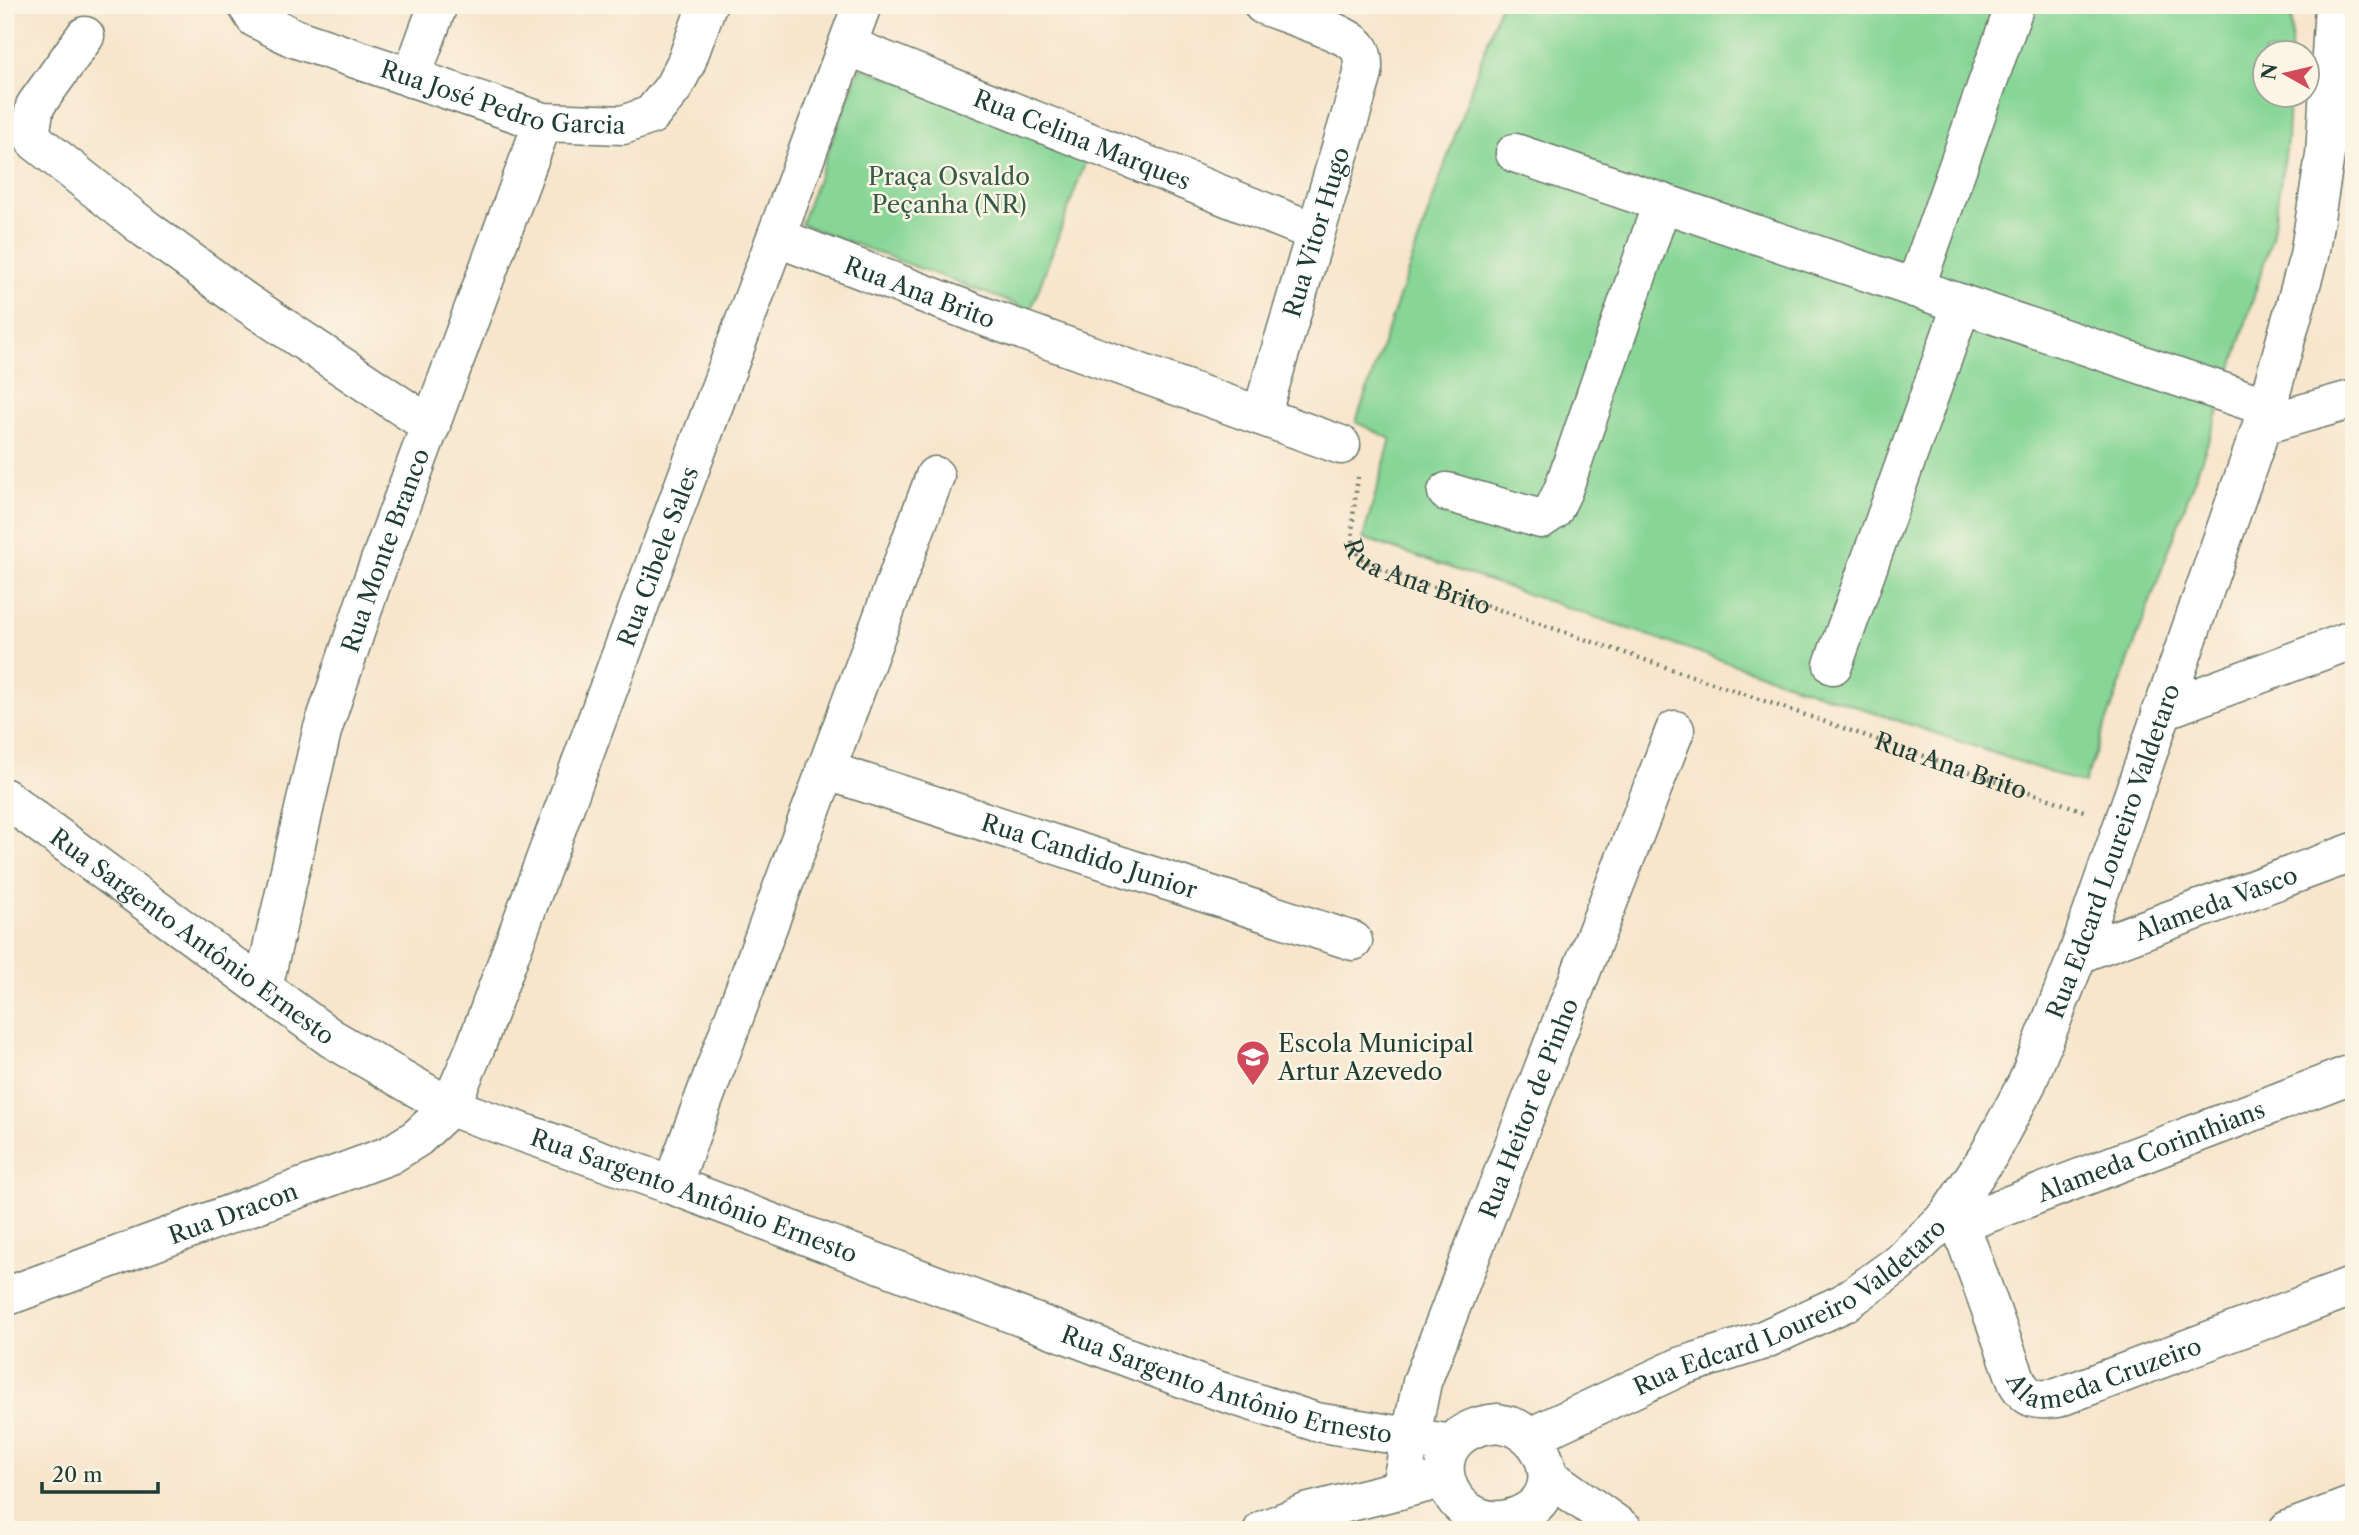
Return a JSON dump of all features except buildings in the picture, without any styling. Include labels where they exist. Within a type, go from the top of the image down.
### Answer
[{"type":"street","name":"Rua José Pedro Garcia","points":[[247,5],[255,18],[294,38],[543,122],[623,125],[651,115],[673,88],[686,62],[707,5]]},
{"type":"street","points":[[411,78],[438,5]]},
{"type":"street","name":"Rua Cibele Sales","points":[[450,1107],[476,1046],[862,5]]},
{"type":"street","name":"Rua Vitor Hugo","points":[[1261,416],[1363,74],[1363,59],[1358,47],[1346,37],[1263,5]]},
{"type":"street","points":[[1914,288],[2015,5]]},
{"type":"street","name":"Rua Edcard Loureiro Valdetaro","points":[[1530,1437],[1671,1370],[1761,1341],[1844,1303],[1954,1220],[2027,1083],[2078,954],[2265,416],[2309,256],[2325,155],[2334,5]]},
{"type":"street","points":[[85,36],[35,106],[30,129],[35,141],[146,229],[244,301],[431,426]]},
{"type":"street","name":"Rua Celina Marques","points":[[848,46],[1315,232]]},
{"type":"street","name":"Rua Monte Branco","points":[[263,988],[322,731],[371,584],[543,122]]},
{"type":"street","points":[[1515,153],[1962,304],[2265,416],[2354,399]]},
{"type":"street","points":[[1447,492],[1541,519],[1553,511],[1563,490],[1662,203]]},
{"type":"street","name":"Rua Ana Brito","points":[[776,237],[988,318],[1341,445]]},
{"type":"street","points":[[1833,665],[1962,304]]},
{"type":"street","points":[[671,1185],[935,476]]},
{"type":"street","points":[[2161,711],[2354,639]]},
{"type":"street","name":"Rua Heitor de Pinho","points":[[1400,1490],[1422,1382],[1675,730]]},
{"type":"street","name":"Rua Candido Junior","points":[[825,771],[1353,941]]},
{"type":"street","name":"Rua Sargento Antônio Ernesto","points":[[5,798],[331,1038],[450,1107],[671,1185],[1201,1385],[1316,1422],[1411,1437],[1448,1461]]},
{"type":"street","name":"Alameda Vasco","points":[[2078,954],[2354,852]]},
{"type":"street","name":"Alameda Corinthians","points":[[1954,1220],[2354,1073]]},
{"type":"street","name":"Rua Dracon","points":[[5,1297],[390,1155],[417,1138],[450,1107]]},
{"type":"street","name":"Alameda Cruzeiro","points":[[1954,1220],[2017,1382],[2028,1398],[2040,1400],[2057,1398],[2354,1286]]},
{"type":"street","points":[[1263,1530],[1306,1513],[1400,1490],[1448,1461],[1463,1432],[1480,1425],[1497,1423],[1516,1427],[1530,1437],[1543,1455],[1548,1476],[1546,1492],[1520,1523],[1482,1518],[1465,1509],[1453,1495],[1448,1461]]},
{"type":"street","points":[[1548,1476],[1625,1530]]},
{"type":"street","points":[[2288,1530],[2352,1510]]},
{"type":"path","name":"Rua Ana Brito","points":[[1341,445],[1352,454],[1359,467],[1354,549],[1366,562],[2077,808]]},
{"type":"green space","points":[[1500,5],[2292,5],[2291,38],[2250,38],[2250,108],[2288,108],[2287,140],[2272,237],[2218,414],[2084,784],[1363,538],[1391,439],[1356,422]]},
{"type":"green space","name":"Praça Osvaldo Peçanha (NR)","points":[[860,67],[1089,152],[1031,310],[801,224]]},
{"type":"place","name":"Escola Municipal Artur Azevedo","points":[[1253,1087]]}]
